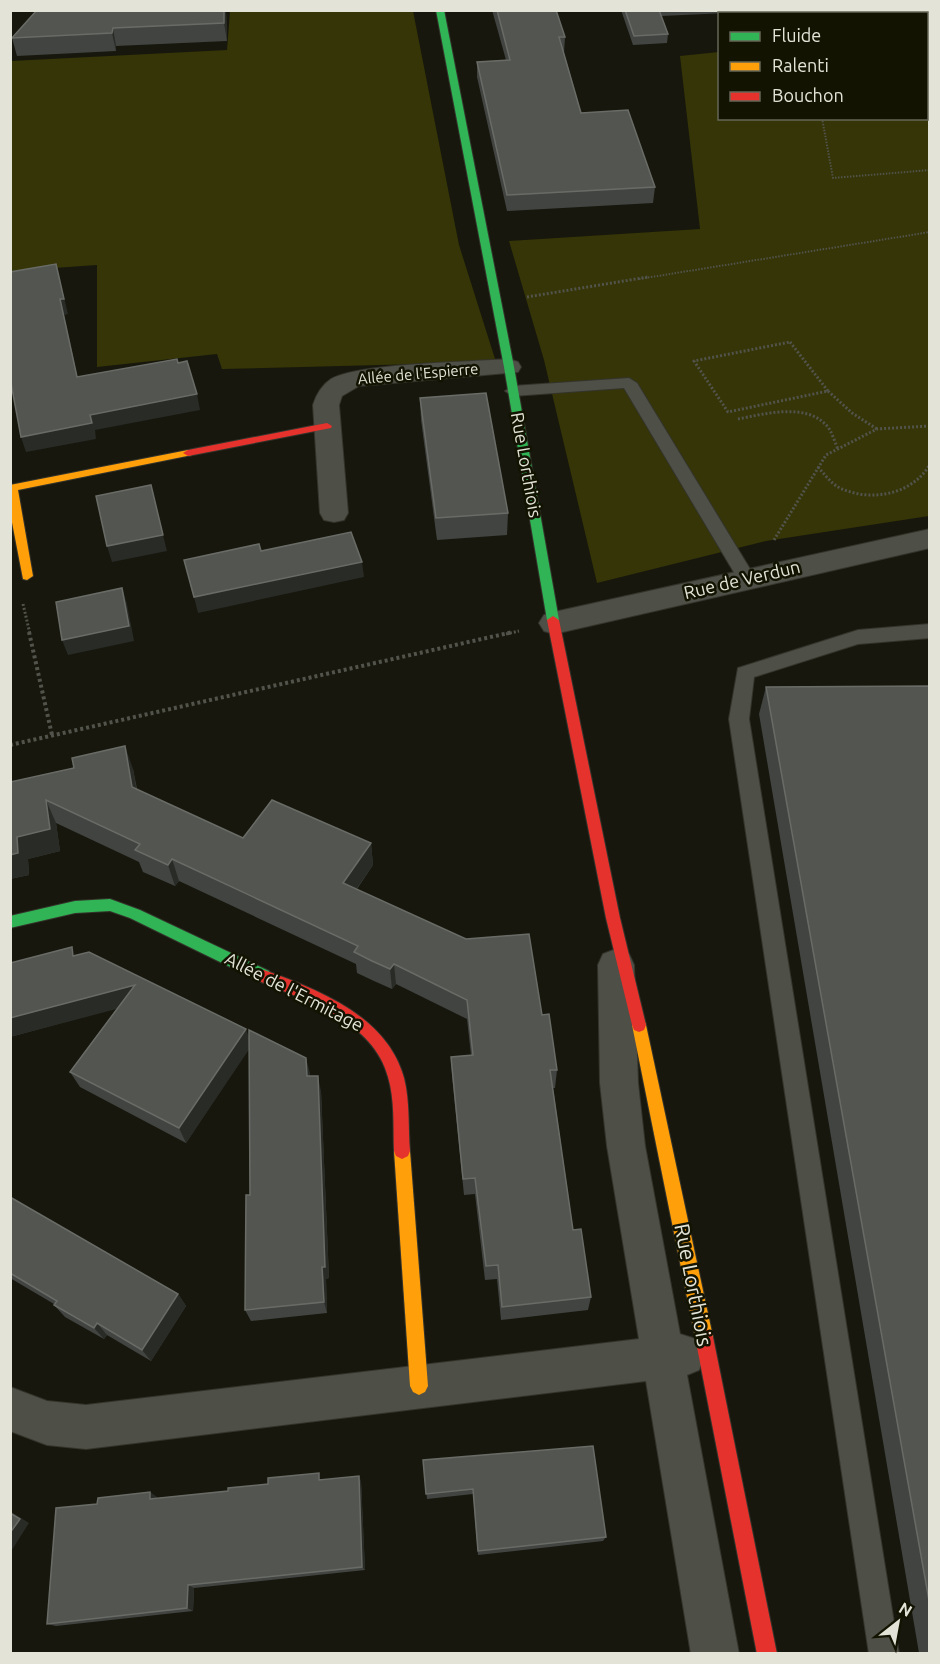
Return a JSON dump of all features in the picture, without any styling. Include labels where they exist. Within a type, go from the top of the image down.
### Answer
[{"type":"street","name":"Rue Lorthiois","points":[[440,10],[511,379],[554,623],[613,918],[651,1074],[767,1653]]},
{"type":"street","name":"Allée de l'Espierre","points":[[334,513],[327,399],[337,386],[347,381],[511,379]]},
{"type":"street","points":[[27,576],[11,488],[327,426]]},
{"type":"street","name":"Rue de Verdun","points":[[554,623],[930,538]]},
{"type":"street","name":"Allée de l'Ermitage","points":[[10,922],[75,907],[110,905],[352,1018],[367,1028],[381,1043],[396,1076],[419,1386]]},
{"type":"street","name":"Rue Lorthiois","points":[[613,918],[622,1109],[715,1653]]},
{"type":"street","points":[[10,1408],[40,1422],[63,1427],[86,1427],[707,1352]]},
{"type":"lane","points":[[511,379],[629,383],[747,579]]},
{"type":"lane","points":[[884,1653],[739,719],[745,673],[858,638],[930,631]]},
{"type":"path","points":[[822,120],[833,178],[930,170]]},
{"type":"path","points":[[496,301],[590,288],[930,232]]},
{"type":"path","points":[[828,391],[728,412],[694,361],[790,342],[828,391],[852,413],[877,429]]},
{"type":"path","points":[[738,419],[774,412],[799,413],[816,418],[825,424],[838,449]]},
{"type":"path","points":[[773,542],[826,455],[877,429],[930,426]]},
{"type":"path","points":[[818,467],[837,486],[869,495],[912,484],[927,472],[930,464]]},
{"type":"path","points":[[27,576],[23,601],[52,735]]},
{"type":"path","points":[[10,745],[554,623]]},
{"type":"shaded area","points":[[230,11],[413,11],[459,245],[496,362],[222,369],[217,354],[97,367],[97,265],[11,271],[11,61],[227,50]]},
{"type":"shaded area","points":[[929,34],[929,516],[766,541],[597,583],[544,360],[509,241],[700,229],[680,56],[718,52],[718,120],[928,120]]},
{"type":"building","points":[[37,10],[224,10],[224,23],[113,28],[112,33],[12,38]]},
{"type":"building","points":[[497,10],[556,10],[565,37],[559,37],[581,113],[628,110],[655,187],[507,195],[477,62],[510,60]]},
{"type":"building","points":[[625,10],[659,10],[668,34],[634,36]]},
{"type":"building","points":[[732,10],[881,10],[864,12],[733,12]]},
{"type":"building","points":[[56,264],[64,299],[60,299],[77,377],[177,359],[178,363],[187,361],[197,394],[90,415],[92,423],[21,437],[10,378],[10,272]]},
{"type":"building","points":[[486,393],[508,513],[436,518],[420,398]]},
{"type":"building","points":[[151,485],[163,535],[107,546],[96,496]]},
{"type":"building","points":[[351,532],[362,562],[194,597],[184,560],[259,544],[261,551]]},
{"type":"building","points":[[122,588],[129,626],[62,640],[56,602]]},
{"type":"building","points":[[930,686],[930,1606],[766,687]]},
{"type":"building","points":[[125,746],[132,787],[243,838],[272,800],[371,843],[343,883],[466,939],[529,934],[542,1015],[549,1014],[557,1070],[550,1070],[573,1230],[581,1229],[591,1297],[502,1307],[498,1265],[486,1266],[475,1178],[463,1179],[451,1057],[473,1055],[467,1000],[394,964],[390,969],[372,961],[354,952],[358,946],[172,859],[168,865],[135,850],[140,844],[46,800],[50,829],[17,837],[18,853],[10,855],[10,782],[74,768],[72,758]]},
{"type":"building","points":[[72,947],[73,956],[89,952],[246,1029],[179,1128],[70,1072],[135,985],[10,1018],[10,963]]},
{"type":"building","points":[[249,1030],[306,1058],[307,1076],[318,1076],[325,1267],[322,1267],[324,1302],[245,1310],[246,1195],[250,1195]]},
{"type":"building","points":[[10,1197],[178,1294],[142,1350],[97,1323],[94,1328],[54,1305],[57,1301],[10,1273]]},
{"type":"building","points":[[593,1446],[606,1537],[478,1551],[473,1489],[426,1494],[423,1460]]},
{"type":"building","points":[[319,1473],[319,1480],[359,1476],[362,1567],[188,1585],[187,1608],[47,1624],[56,1508],[97,1504],[98,1498],[150,1492],[150,1499],[228,1491],[228,1488],[268,1484],[268,1478]]},
{"type":"building","points":[[10,1513],[20,1519],[10,1533]]},
{"type":"traffic: fast","points":[[440,10],[509,367],[553,620]]},
{"type":"traffic: fast","points":[[10,922],[75,907],[110,905],[135,914],[264,976]]},
{"type":"traffic: slow","points":[[27,576],[12,488],[188,453]]},
{"type":"traffic: slow","points":[[639,1025],[704,1337]]},
{"type":"traffic: slow","points":[[402,1151],[419,1386]]},
{"type":"traffic: jam","points":[[188,453],[327,426]]},
{"type":"traffic: jam","points":[[553,620],[613,918],[639,1025]]},
{"type":"traffic: jam","points":[[264,976],[343,1013],[376,1039],[389,1057],[396,1077],[400,1104],[402,1151]]},
{"type":"traffic: jam","points":[[704,1337],[767,1654]]}]
